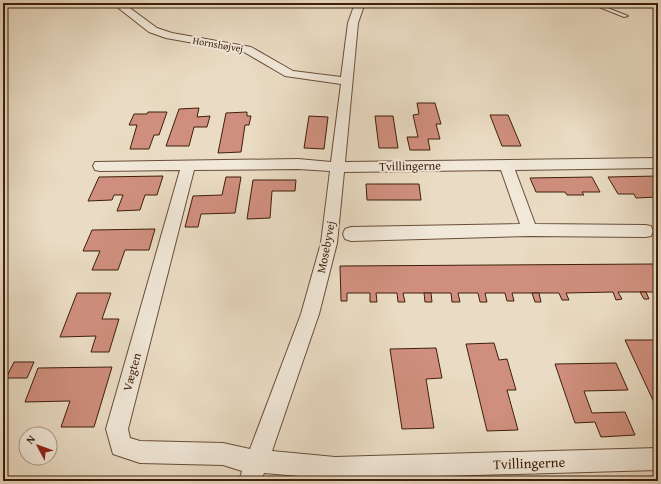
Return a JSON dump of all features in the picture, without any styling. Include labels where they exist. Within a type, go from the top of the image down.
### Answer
[{"type":"street","name":"Hornshøjvej","points":[[117,3],[153,30],[170,36],[247,49],[263,57],[288,74],[346,81]]},
{"type":"street","name":"Mosebyvej","points":[[254,471],[310,314],[329,242],[353,23],[360,3]]},
{"type":"street","name":"Tvillingerne","points":[[337,166],[658,163]]},
{"type":"street","points":[[100,166],[298,164],[337,166]]},
{"type":"street","points":[[506,165],[530,230]]},
{"type":"street","name":"Vægten","points":[[188,166],[117,429],[121,446],[140,452],[223,454],[244,460],[254,471]]},
{"type":"street","points":[[351,234],[530,230],[645,231]]},
{"type":"street","name":"Tvillingerne","points":[[254,471],[658,460]]},
{"type":"lane","points":[[591,3],[626,16]]},
{"type":"building","points":[[417,103],[435,103],[441,124],[436,124],[440,139],[428,139],[430,150],[410,150],[407,137],[418,137],[413,115],[419,114]]},
{"type":"building","points":[[199,108],[197,117],[210,116],[207,127],[194,127],[189,146],[166,146],[179,109]]},
{"type":"building","points":[[148,112],[167,112],[159,135],[154,135],[149,149],[130,149],[137,125],[129,125],[134,114],[147,114]]},
{"type":"building","points":[[247,112],[247,116],[251,116],[249,125],[245,125],[241,152],[218,153],[226,113]]},
{"type":"building","points":[[490,115],[508,115],[521,146],[502,146]]},
{"type":"building","points":[[309,116],[328,117],[324,149],[304,148]]},
{"type":"building","points":[[375,116],[393,116],[398,148],[379,148]]},
{"type":"building","points":[[163,176],[157,195],[145,195],[140,210],[117,211],[123,195],[114,195],[112,200],[88,201],[99,177]]},
{"type":"building","points":[[658,176],[658,193],[653,193],[656,197],[636,198],[634,194],[618,194],[608,177]]},
{"type":"building","points":[[226,177],[241,177],[235,213],[201,214],[198,227],[185,227],[193,196],[222,195]]},
{"type":"building","points":[[592,177],[600,192],[582,192],[584,195],[567,195],[565,192],[536,192],[530,178]]},
{"type":"building","points":[[253,180],[296,180],[295,191],[272,191],[270,218],[247,219]]},
{"type":"building","points":[[366,184],[419,184],[421,200],[367,200]]},
{"type":"building","points":[[155,229],[149,250],[125,250],[118,270],[92,270],[100,251],[83,251],[92,230]]},
{"type":"building","points":[[653,264],[658,273],[658,292],[618,292],[622,299],[616,300],[613,292],[566,293],[569,300],[562,300],[559,293],[512,293],[514,301],[507,301],[505,293],[485,293],[487,302],[480,302],[478,293],[458,293],[460,302],[452,302],[451,293],[403,293],[405,302],[398,302],[397,293],[376,293],[377,302],[370,302],[370,293],[347,293],[347,301],[341,301],[340,266]]},
{"type":"building","points":[[640,292],[646,292],[649,299],[644,299]]},
{"type":"building","points":[[77,293],[111,293],[102,319],[119,319],[109,352],[91,352],[96,336],[60,337]]},
{"type":"building","points":[[424,293],[431,293],[432,302],[425,302]]},
{"type":"building","points":[[532,293],[539,293],[541,302],[535,302]]},
{"type":"building","points":[[625,340],[658,340],[658,411]]},
{"type":"building","points":[[494,343],[499,360],[507,359],[516,390],[507,390],[518,430],[487,431],[466,344]]},
{"type":"building","points":[[436,348],[442,378],[426,379],[434,428],[402,429],[390,349]]},
{"type":"building","points":[[14,362],[34,362],[27,378],[6,378]]},
{"type":"building","points":[[616,363],[628,390],[584,391],[592,413],[625,412],[635,435],[601,437],[595,422],[575,423],[555,364]]},
{"type":"building","points":[[112,367],[94,427],[61,427],[70,401],[25,402],[38,368]]},
{"type":"building","points":[[3,479],[42,479],[41,481],[3,481]]}]
